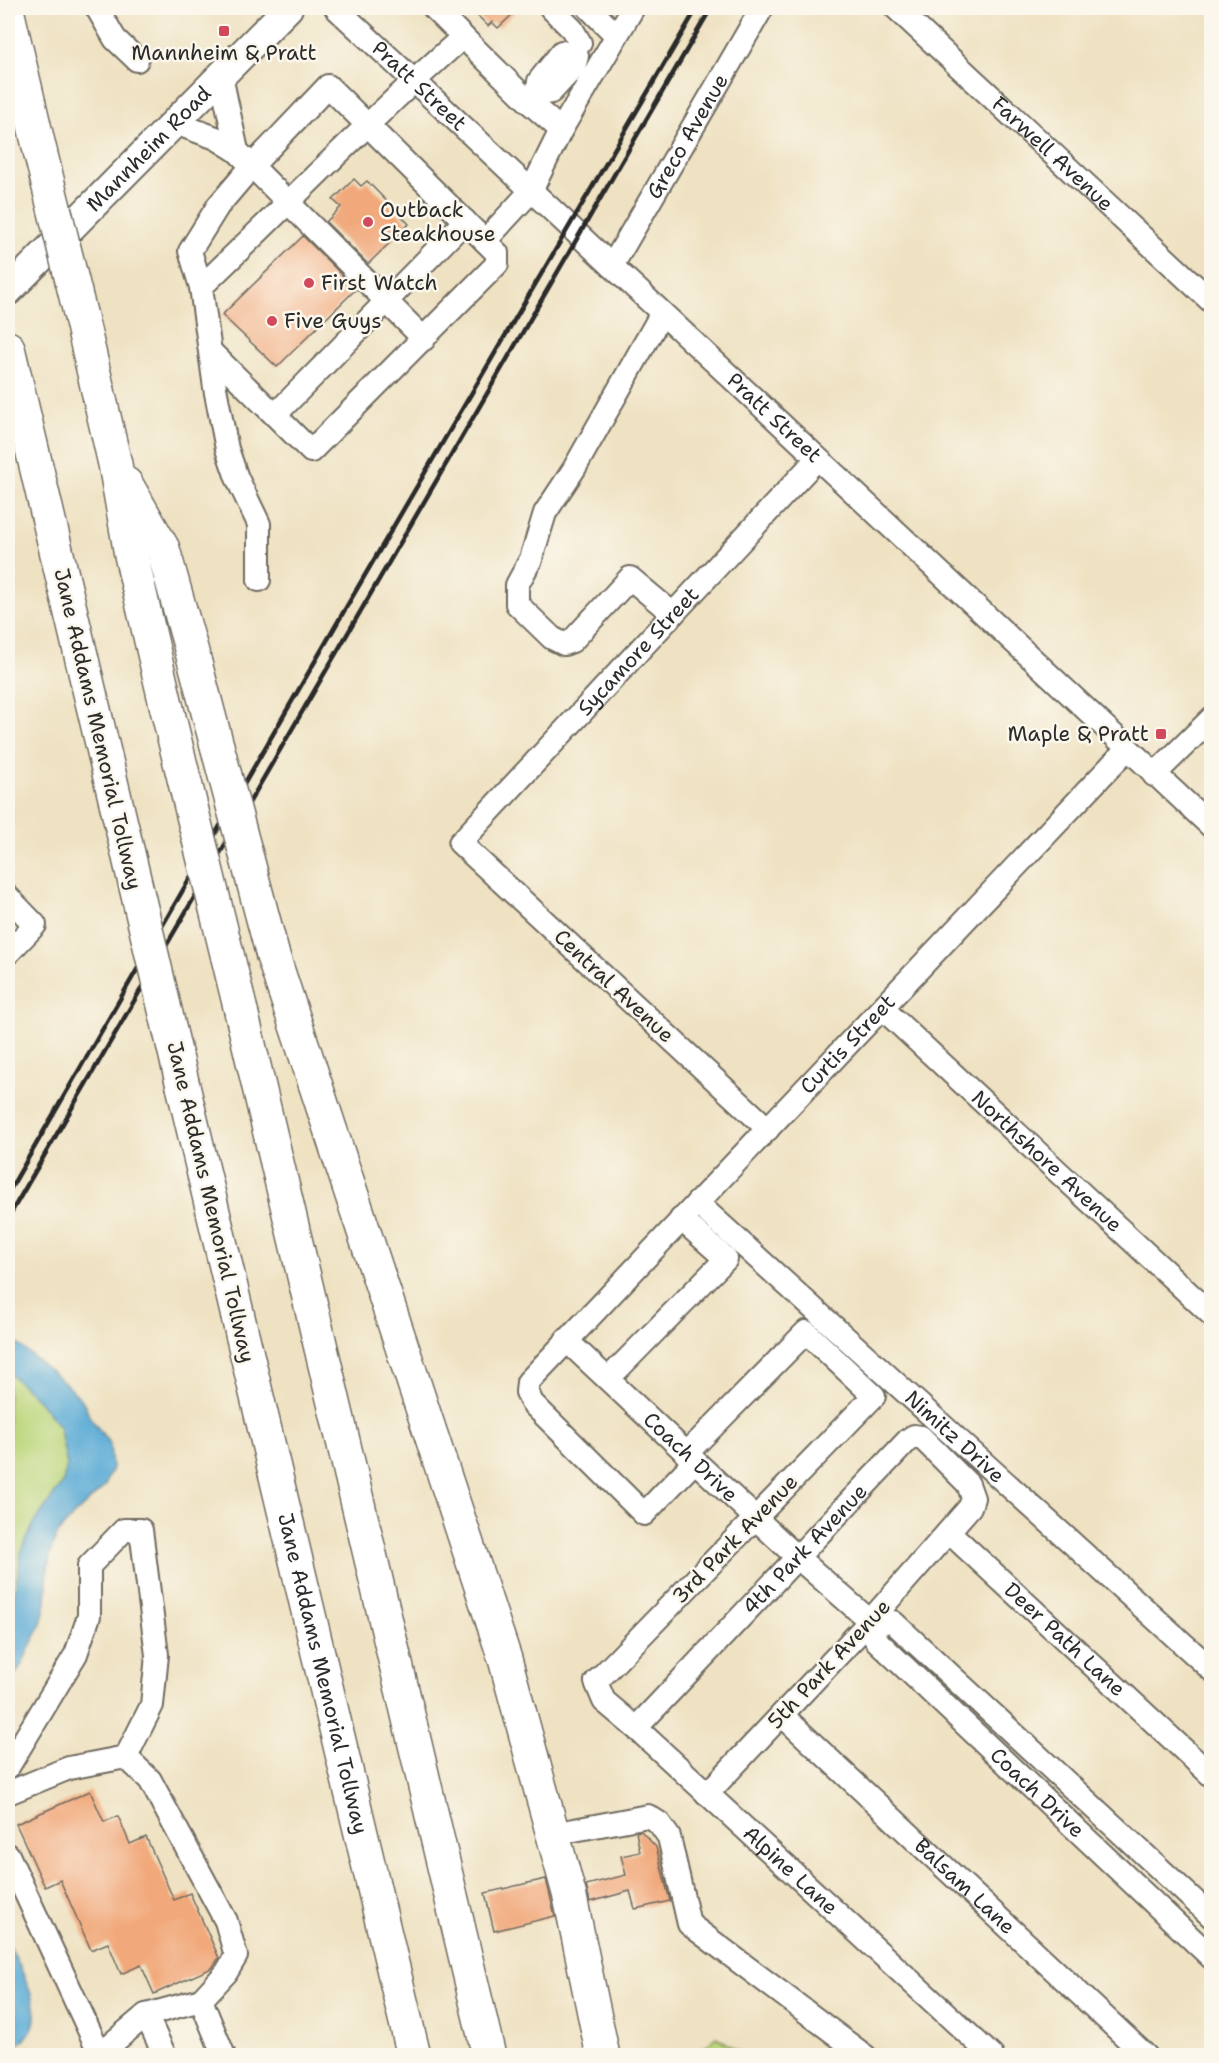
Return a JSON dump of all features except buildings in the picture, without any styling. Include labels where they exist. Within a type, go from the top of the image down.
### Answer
[{"type":"highway","points":[[8,14],[116,464],[131,555],[167,709],[489,2055]]},
{"type":"highway","name":"Jane Addams Memorial Tollway","points":[[8,348],[414,2055]]},
{"type":"highway","points":[[116,464],[164,549],[273,956],[505,1659],[570,1897],[603,2055]]},
{"type":"main road","name":"Mannheim Road","points":[[8,291],[288,8]]},
{"type":"street","points":[[97,8],[115,39],[137,60]]},
{"type":"street","name":"Pratt Street","points":[[336,8],[1212,827]]},
{"type":"street","points":[[434,8],[463,37],[534,99],[561,130]]},
{"type":"street","points":[[534,99],[539,81],[571,44],[551,8]]},
{"type":"street","points":[[589,8],[616,35]]},
{"type":"street","points":[[485,242],[531,190],[561,130],[633,8]]},
{"type":"street","name":"Greco Avenue","points":[[612,266],[762,8]]},
{"type":"street","name":"Farwell Avenue","points":[[896,8],[1212,302]]},
{"type":"street","points":[[201,287],[367,124],[463,37]]},
{"type":"street","points":[[221,76],[245,158]]},
{"type":"street","points":[[211,351],[311,451],[497,264],[497,253],[328,86],[245,158],[190,251],[201,287],[215,388],[227,449],[237,478],[259,524],[259,580]]},
{"type":"street","points":[[175,123],[216,138],[245,158],[424,339]]},
{"type":"street","points":[[275,415],[465,221]]},
{"type":"street","points":[[662,313],[574,469],[545,513],[531,558],[517,585],[517,604],[552,638],[564,644],[572,641],[630,578],[673,614]]},
{"type":"street","name":"Sycamore Street","points":[[460,843],[817,459]]},
{"type":"street","points":[[1154,775],[1212,718]]},
{"type":"street","name":"Curtis Street","points":[[690,1458],[644,1514],[532,1403],[528,1397],[528,1382],[1127,749]]},
{"type":"street","name":"Central Avenue","points":[[460,843],[768,1129]]},
{"type":"street","points":[[8,897],[35,925],[8,953]]},
{"type":"street","name":"Northshore Avenue","points":[[882,1008],[1212,1315]]},
{"type":"street","name":"Nimitz Drive","points":[[698,1203],[1212,1670]]},
{"type":"street","points":[[608,1379],[726,1259],[681,1220]]},
{"type":"street","name":"3rd Park Avenue","points":[[596,1682],[874,1396],[806,1332],[690,1458]]},
{"type":"street","name":"Coach Drive","points":[[566,1340],[754,1518],[870,1621],[876,1640],[1212,1958]]},
{"type":"street","name":"4th Park Avenue","points":[[636,1728],[914,1436],[921,1437],[968,1484],[973,1498],[970,1507],[949,1532]]},
{"type":"street","points":[[8,1767],[76,1654],[89,1616],[89,1566],[124,1530],[141,1530],[157,1654],[152,1705],[126,1757]]},
{"type":"street","name":"5th Park Avenue","points":[[707,1794],[783,1716],[949,1532]]},
{"type":"street","name":"Deer Path Lane","points":[[949,1532],[1212,1776]]},
{"type":"street","name":"Coach Drive","points":[[870,1621],[893,1622],[1212,1917]]},
{"type":"street","name":"Alpine Lane","points":[[596,1682],[604,1701],[992,2055]]},
{"type":"street","name":"Balsam Lane","points":[[783,1716],[1146,2055]]},
{"type":"street","points":[[8,1793],[69,1768],[126,1757]]},
{"type":"street","points":[[8,1855],[99,2055],[146,2015],[201,2000],[226,1973],[236,1956],[226,1921],[150,1780],[126,1757]]},
{"type":"street","points":[[553,1834],[648,1816],[659,1823],[669,1836],[689,1924],[865,2055]]},
{"type":"street","points":[[201,2000],[224,2055]]},
{"type":"street","points":[[146,2015],[165,2055]]},
{"type":"green space","points":[[8,1372],[37,1399],[59,1426],[67,1465],[63,1482],[52,1499],[8,1631]]},
{"type":"green space","points":[[717,2037],[745,2055],[695,2055]]},
{"type":"water","points":[[8,1336],[64,1382],[82,1400],[92,1420],[110,1444],[112,1468],[105,1486],[59,1532],[52,1547],[48,1567],[46,1603],[41,1624],[8,1687],[8,1631],[21,1552],[34,1523],[63,1482],[67,1465],[59,1426],[37,1399],[8,1372]]},
{"type":"water","points":[[8,1942],[27,1982],[35,2015],[34,2024],[27,2037],[8,2050]]},
{"type":"railway","points":[[8,1193],[351,599],[697,8]]},
{"type":"railway","points":[[8,1218],[711,8]]},
{"type":"place","name":"Mannheim & Pratt","points":[[224,31]]},
{"type":"place","name":"Outback Steakhouse","points":[[368,222]]},
{"type":"place","name":"First Watch","points":[[309,283]]},
{"type":"place","name":"Five Guys","points":[[272,321]]},
{"type":"place","name":"Maple & Pratt","points":[[1161,734]]}]
